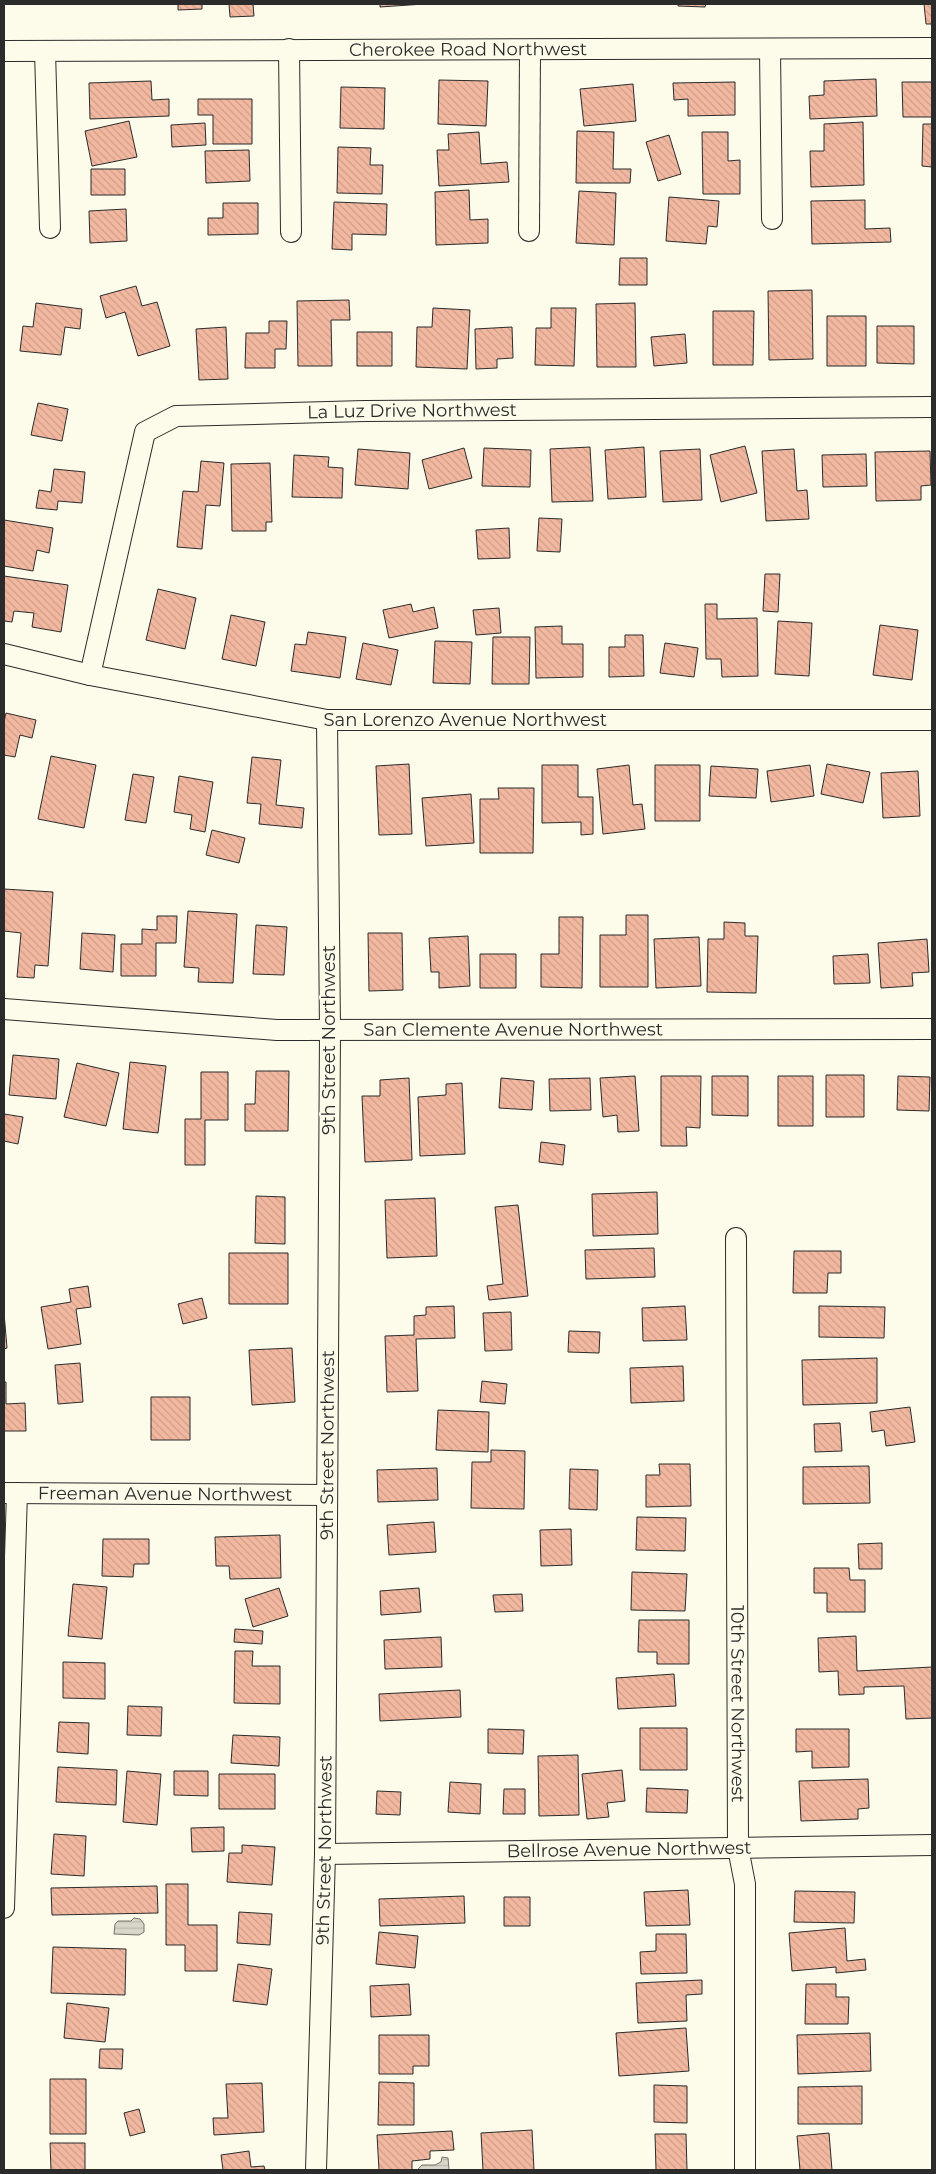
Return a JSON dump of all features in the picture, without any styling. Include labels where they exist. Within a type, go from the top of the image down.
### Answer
[{"type":"street","name":"Cherokee Road Northwest","points":[[4,51],[932,48]]},
{"type":"street","points":[[289,49],[291,232]]},
{"type":"street","points":[[529,231],[530,50]]},
{"type":"street","points":[[770,50],[772,219]]},
{"type":"street","points":[[45,51],[50,228]]},
{"type":"street","name":"La Luz Drive Northwest","points":[[90,675],[145,432],[176,416],[365,411],[932,407]]},
{"type":"street","name":"San Lorenzo Avenue Northwest","points":[[4,654],[90,675],[327,720],[932,720]]},
{"type":"street","name":"9th Street Northwest","points":[[316,2170],[324,1854],[330,1031],[327,720]]},
{"type":"street","name":"San Clemente Avenue Northwest","points":[[4,1009],[277,1030],[932,1029]]},
{"type":"street","name":"10th Street Northwest","points":[[736,1238],[738,1848],[745,1884],[745,2170]]},
{"type":"street","points":[[4,1908],[10,1493]]},
{"type":"street","name":"Freeman Avenue Northwest","points":[[10,1493],[326,1495]]},
{"type":"street","name":"Bellrose Avenue Northwest","points":[[324,1854],[932,1845]]},
{"type":"shaded area","points":[[134,1918],[140,1919],[144,1924],[144,1932],[139,1935],[114,1934],[115,1924],[118,1921],[131,1921]]},
{"type":"shaded area","points":[[442,2157],[448,2158],[449,2170],[417,2170],[422,2165],[435,2165],[441,2162]]},
{"type":"building","points":[[178,4],[202,4],[202,9],[178,10]]},
{"type":"building","points":[[229,4],[253,4],[254,16],[230,17]]},
{"type":"building","points":[[380,4],[424,4],[380,7]]},
{"type":"building","points":[[678,4],[706,4],[705,7],[678,6]]},
{"type":"building","points":[[924,4],[932,4],[932,24],[926,24]]},
{"type":"building","points":[[876,79],[877,116],[810,119],[809,96],[824,95],[824,81]]},
{"type":"building","points":[[439,80],[488,81],[486,126],[438,124]]},
{"type":"building","points":[[151,81],[152,100],[169,99],[169,116],[90,119],[89,83]]},
{"type":"building","points":[[735,82],[735,115],[688,116],[688,99],[674,100],[673,83]]},
{"type":"building","points":[[902,82],[932,82],[932,117],[903,117]]},
{"type":"building","points":[[633,84],[636,121],[584,126],[580,89]]},
{"type":"building","points":[[341,87],[385,88],[384,129],[340,128]]},
{"type":"building","points":[[198,99],[252,99],[252,144],[213,144],[213,115],[198,115]]},
{"type":"building","points":[[129,121],[137,157],[92,166],[85,131]]},
{"type":"building","points":[[863,122],[864,185],[811,187],[810,151],[824,151],[824,124]]},
{"type":"building","points":[[205,123],[206,145],[172,147],[171,125]]},
{"type":"building","points":[[923,124],[932,124],[932,167],[922,166]]},
{"type":"building","points":[[577,131],[614,132],[613,169],[631,169],[630,183],[576,183]]},
{"type":"building","points":[[479,132],[481,164],[507,162],[509,182],[439,186],[437,150],[449,150],[448,134]]},
{"type":"building","points":[[702,132],[728,132],[728,161],[740,160],[740,194],[703,194]]},
{"type":"building","points":[[669,135],[681,174],[658,181],[646,142]]},
{"type":"building","points":[[338,147],[371,148],[370,165],[383,165],[382,194],[337,193]]},
{"type":"building","points":[[249,150],[250,181],[206,183],[205,151]]},
{"type":"building","points":[[91,169],[125,169],[125,195],[91,195]]},
{"type":"building","points":[[469,190],[470,220],[488,219],[488,243],[436,245],[435,192]]},
{"type":"building","points":[[579,191],[616,193],[614,245],[576,243]]},
{"type":"building","points":[[669,197],[719,201],[717,227],[708,226],[706,244],[666,241]]},
{"type":"building","points":[[865,200],[865,229],[890,228],[891,242],[812,244],[811,201]]},
{"type":"building","points":[[334,202],[387,204],[386,235],[352,234],[352,250],[332,249]]},
{"type":"building","points":[[223,203],[258,203],[258,234],[208,235],[208,218],[223,218]]},
{"type":"building","points":[[126,209],[127,241],[90,243],[89,211]]},
{"type":"building","points":[[620,258],[647,258],[647,285],[619,285]]},
{"type":"building","points":[[136,286],[142,306],[157,302],[170,346],[138,356],[125,312],[106,318],[100,296]]},
{"type":"building","points":[[812,290],[813,359],[769,360],[768,291]]},
{"type":"building","points":[[349,300],[350,320],[331,320],[332,366],[298,366],[297,301]]},
{"type":"building","points":[[36,303],[82,309],[80,329],[65,327],[61,355],[20,351],[23,326],[33,327]]},
{"type":"building","points":[[635,303],[636,367],[597,367],[596,304]]},
{"type":"building","points":[[433,308],[470,310],[467,369],[416,367],[417,327],[432,327]]},
{"type":"building","points":[[551,308],[576,308],[574,366],[535,365],[536,328],[551,328]]},
{"type":"building","points":[[713,311],[754,311],[753,365],[713,365]]},
{"type":"building","points":[[827,316],[866,316],[866,366],[827,366]]},
{"type":"building","points":[[269,321],[287,321],[286,349],[275,349],[275,368],[245,368],[246,333],[269,333]]},
{"type":"building","points":[[877,326],[914,326],[914,364],[877,363]]},
{"type":"building","points":[[226,327],[228,379],[199,380],[196,329]]},
{"type":"building","points":[[512,327],[513,358],[497,359],[497,368],[476,369],[475,329]]},
{"type":"building","points":[[357,332],[392,332],[392,366],[357,366]]},
{"type":"building","points":[[685,334],[687,363],[654,366],[651,337]]},
{"type":"building","points":[[38,403],[68,409],[62,441],[31,435]]},
{"type":"building","points":[[745,446],[757,493],[721,502],[710,455]]},
{"type":"building","points":[[590,447],[593,501],[552,502],[550,449]]},
{"type":"building","points":[[644,447],[646,497],[608,499],[605,450]]},
{"type":"building","points":[[464,448],[472,478],[429,489],[422,460]]},
{"type":"building","points":[[484,448],[531,450],[530,487],[482,486]]},
{"type":"building","points":[[358,449],[410,453],[408,489],[355,485]]},
{"type":"building","points":[[700,449],[702,500],[663,502],[660,451]]},
{"type":"building","points":[[794,449],[797,491],[807,490],[809,519],[766,521],[762,451]]},
{"type":"building","points":[[930,451],[931,485],[921,486],[921,500],[876,501],[875,452]]},
{"type":"building","points":[[866,454],[867,486],[823,487],[822,455]]},
{"type":"building","points":[[294,455],[329,457],[328,467],[343,468],[342,498],[292,497]]},
{"type":"building","points":[[201,461],[224,463],[220,506],[206,505],[202,549],[177,547],[183,491],[198,492]]},
{"type":"building","points":[[270,463],[272,522],[266,522],[266,531],[232,531],[231,464]]},
{"type":"building","points":[[54,469],[85,472],[82,503],[58,501],[57,510],[36,508],[39,490],[51,492]]},
{"type":"building","points":[[539,518],[562,519],[560,552],[537,551]]},
{"type":"building","points":[[4,520],[53,528],[49,553],[37,550],[33,571],[4,566]]},
{"type":"building","points":[[509,528],[510,558],[478,559],[476,530]]},
{"type":"building","points":[[765,574],[780,574],[778,612],[763,611]]},
{"type":"building","points":[[4,576],[68,585],[61,632],[32,627],[34,613],[14,611],[12,622],[4,621]]},
{"type":"building","points":[[158,589],[196,598],[185,649],[146,640]]},
{"type":"building","points":[[411,604],[413,612],[434,607],[438,628],[389,638],[383,610]]},
{"type":"building","points":[[705,604],[717,604],[717,619],[757,618],[758,676],[722,677],[721,659],[706,659]]},
{"type":"building","points":[[499,608],[501,633],[476,635],[473,610]]},
{"type":"building","points":[[231,615],[265,622],[256,666],[222,659]]},
{"type":"building","points":[[778,621],[812,623],[809,676],[775,674]]},
{"type":"building","points":[[880,625],[918,630],[912,680],[873,675]]},
{"type":"building","points":[[562,626],[562,644],[583,644],[583,677],[536,678],[535,627]]},
{"type":"building","points":[[308,632],[346,637],[340,678],[291,671],[295,644],[306,645]]},
{"type":"building","points":[[625,635],[643,635],[644,676],[609,677],[609,647],[625,647]]},
{"type":"building","points":[[493,637],[530,637],[529,684],[492,684]]},
{"type":"building","points":[[435,641],[472,642],[470,684],[433,683]]},
{"type":"building","points":[[363,643],[398,650],[391,685],[356,679]]},
{"type":"building","points":[[665,643],[698,648],[694,677],[660,673]]},
{"type":"building","points":[[6,713],[36,720],[32,738],[20,735],[15,757],[4,755],[4,721]]},
{"type":"building","points":[[51,756],[96,765],[84,828],[38,819]]},
{"type":"building","points":[[252,757],[281,760],[276,805],[304,808],[302,828],[259,824],[261,804],[247,803]]},
{"type":"building","points":[[409,764],[412,834],[379,835],[376,766]]},
{"type":"building","points":[[827,764],[870,772],[863,803],[821,794]]},
{"type":"building","points":[[542,765],[578,765],[578,797],[593,797],[593,834],[581,835],[581,822],[542,823]]},
{"type":"building","points":[[629,765],[633,805],[642,804],[645,829],[603,834],[597,769]]},
{"type":"building","points":[[655,765],[700,765],[700,821],[655,821]]},
{"type":"building","points":[[810,765],[814,796],[771,802],[767,771]]},
{"type":"building","points":[[711,766],[758,769],[756,798],[709,796]]},
{"type":"building","points":[[918,771],[920,816],[883,818],[881,773]]},
{"type":"building","points":[[133,774],[154,777],[146,823],[125,820]]},
{"type":"building","points":[[179,776],[213,782],[205,832],[190,829],[192,815],[174,812]]},
{"type":"building","points":[[498,788],[534,788],[533,853],[480,853],[480,799],[499,799]]},
{"type":"building","points":[[471,794],[474,843],[426,846],[422,798]]},
{"type":"building","points":[[212,830],[245,838],[239,863],[206,855]]},
{"type":"building","points":[[4,889],[53,892],[48,966],[35,965],[34,978],[17,977],[21,933],[4,931]]},
{"type":"building","points":[[188,911],[237,914],[233,983],[198,982],[199,968],[184,967]]},
{"type":"building","points":[[626,915],[648,915],[648,987],[600,987],[600,935],[626,935]]},
{"type":"building","points":[[157,916],[177,916],[176,943],[156,943],[156,976],[121,976],[121,944],[142,944],[142,929],[157,930]]},
{"type":"building","points":[[559,917],[583,917],[582,988],[541,987],[541,954],[559,954]]},
{"type":"building","points":[[724,922],[745,923],[745,936],[758,936],[756,993],[707,992],[708,939],[724,939]]},
{"type":"building","points":[[256,925],[287,927],[284,975],[253,974]]},
{"type":"building","points":[[82,933],[115,935],[113,972],[80,969]]},
{"type":"building","points":[[368,933],[402,933],[403,990],[369,991]]},
{"type":"building","points":[[468,936],[470,986],[439,988],[439,972],[431,972],[429,938]]},
{"type":"building","points":[[699,937],[701,986],[656,988],[654,939]]},
{"type":"building","points":[[927,939],[929,972],[912,973],[913,986],[881,988],[878,943]]},
{"type":"building","points":[[480,954],[516,954],[516,988],[480,988]]},
{"type":"building","points":[[868,954],[870,983],[834,984],[833,956]]},
{"type":"building","points":[[13,1055],[59,1059],[56,1099],[9,1095]]},
{"type":"building","points":[[130,1062],[166,1066],[158,1133],[123,1129]]},
{"type":"building","points":[[77,1063],[119,1073],[106,1126],[64,1117]]},
{"type":"building","points":[[256,1071],[289,1071],[288,1131],[245,1131],[245,1104],[255,1104]]},
{"type":"building","points":[[201,1072],[228,1072],[228,1120],[205,1120],[205,1165],[185,1165],[185,1119],[201,1119]]},
{"type":"building","points":[[826,1075],[864,1075],[864,1117],[826,1117]]},
{"type":"building","points":[[635,1076],[639,1131],[618,1132],[617,1115],[603,1117],[600,1078]]},
{"type":"building","points":[[661,1076],[701,1076],[700,1128],[686,1127],[687,1146],[661,1146]]},
{"type":"building","points":[[712,1076],[748,1076],[748,1116],[712,1115]]},
{"type":"building","points":[[778,1076],[813,1076],[813,1126],[778,1126]]},
{"type":"building","points":[[898,1076],[930,1077],[929,1111],[897,1110]]},
{"type":"building","points":[[409,1078],[412,1160],[365,1162],[362,1096],[380,1096],[380,1080]]},
{"type":"building","points":[[501,1078],[534,1081],[532,1110],[499,1108]]},
{"type":"building","points":[[590,1078],[591,1110],[550,1111],[549,1079]]},
{"type":"building","points":[[462,1083],[465,1154],[420,1156],[418,1097],[446,1095],[446,1084]]},
{"type":"building","points":[[4,1114],[23,1117],[18,1144],[4,1141]]},
{"type":"building","points":[[541,1142],[565,1145],[563,1165],[539,1162]]},
{"type":"building","points":[[657,1192],[658,1234],[593,1236],[592,1194]]},
{"type":"building","points":[[256,1196],[285,1197],[285,1244],[255,1243]]},
{"type":"building","points":[[435,1198],[437,1256],[387,1258],[385,1200]]},
{"type":"building","points":[[518,1205],[528,1296],[489,1300],[487,1286],[503,1284],[495,1207]]},
{"type":"building","points":[[654,1248],[655,1277],[586,1279],[585,1250]]},
{"type":"building","points":[[794,1251],[841,1251],[841,1273],[828,1273],[827,1293],[793,1293]]},
{"type":"building","points":[[229,1253],[288,1253],[288,1304],[229,1304]]},
{"type":"building","points":[[88,1286],[91,1307],[76,1309],[81,1344],[48,1349],[41,1307],[71,1302],[69,1289]]},
{"type":"building","points":[[202,1298],[207,1318],[183,1324],[178,1304]]},
{"type":"building","points":[[454,1306],[455,1338],[416,1339],[418,1391],[387,1392],[385,1336],[414,1335],[414,1316],[426,1315],[426,1307]]},
{"type":"building","points":[[685,1306],[687,1340],[643,1341],[642,1308]]},
{"type":"building","points":[[819,1306],[885,1307],[884,1338],[819,1337]]},
{"type":"building","points":[[511,1312],[512,1350],[485,1351],[483,1313]]},
{"type":"building","points":[[4,1313],[7,1348],[4,1349]]},
{"type":"building","points":[[569,1331],[600,1332],[599,1353],[568,1352]]},
{"type":"building","points":[[292,1348],[295,1402],[252,1405],[249,1350]]},
{"type":"building","points":[[877,1358],[877,1403],[803,1405],[802,1360]]},
{"type":"building","points":[[80,1363],[83,1402],[58,1404],[55,1365]]},
{"type":"building","points":[[683,1366],[684,1401],[631,1403],[630,1368]]},
{"type":"building","points":[[482,1381],[507,1384],[505,1404],[480,1402]]},
{"type":"building","points":[[4,1382],[6,1382],[6,1404],[25,1403],[26,1431],[4,1431]]},
{"type":"building","points":[[151,1397],[190,1397],[190,1440],[151,1440]]},
{"type":"building","points":[[910,1407],[915,1442],[886,1446],[884,1430],[872,1432],[870,1412]]},
{"type":"building","points":[[438,1410],[489,1412],[488,1452],[436,1450]]},
{"type":"building","points":[[840,1423],[842,1451],[815,1452],[814,1424]]},
{"type":"building","points":[[491,1450],[525,1451],[524,1509],[471,1508],[472,1462],[491,1462]]},
{"type":"building","points":[[659,1464],[690,1464],[691,1506],[646,1507],[646,1475],[660,1475]]},
{"type":"building","points":[[869,1466],[870,1503],[803,1504],[803,1467]]},
{"type":"building","points":[[437,1468],[438,1500],[378,1502],[377,1470]]},
{"type":"building","points":[[570,1469],[598,1470],[597,1510],[569,1509]]},
{"type":"building","points":[[637,1517],[686,1518],[685,1551],[636,1550]]},
{"type":"building","points":[[434,1522],[436,1552],[389,1555],[387,1525]]},
{"type":"building","points":[[571,1529],[572,1565],[541,1566],[540,1530]]},
{"type":"building","points":[[280,1535],[281,1578],[230,1579],[229,1566],[216,1566],[215,1537]]},
{"type":"building","points":[[103,1539],[149,1539],[149,1564],[134,1564],[133,1577],[102,1576]]},
{"type":"building","points":[[882,1543],[882,1569],[859,1569],[858,1544]]},
{"type":"building","points":[[814,1568],[849,1568],[850,1580],[865,1580],[865,1612],[827,1612],[827,1593],[814,1593]]},
{"type":"building","points":[[632,1572],[687,1574],[685,1611],[631,1610]]},
{"type":"building","points":[[73,1584],[107,1587],[102,1639],[68,1636]]},
{"type":"building","points":[[279,1588],[288,1616],[253,1627],[245,1599]]},
{"type":"building","points":[[419,1588],[421,1612],[381,1615],[380,1591]]},
{"type":"building","points":[[522,1594],[523,1611],[495,1612],[493,1595]]},
{"type":"building","points":[[639,1620],[689,1620],[689,1664],[657,1664],[657,1652],[638,1652]]},
{"type":"building","points":[[235,1629],[263,1631],[262,1644],[234,1642]]},
{"type":"building","points":[[856,1636],[857,1671],[932,1667],[932,1718],[906,1719],[904,1686],[864,1687],[864,1694],[839,1695],[838,1671],[819,1672],[818,1638]]},
{"type":"building","points":[[441,1637],[442,1667],[385,1669],[384,1640]]},
{"type":"building","points":[[235,1651],[253,1651],[252,1666],[280,1666],[280,1704],[234,1703]]},
{"type":"building","points":[[63,1662],[105,1663],[105,1699],[63,1698]]},
{"type":"building","points":[[674,1674],[676,1706],[618,1709],[616,1678]]},
{"type":"building","points":[[460,1690],[461,1717],[380,1721],[379,1694]]},
{"type":"building","points":[[128,1706],[162,1707],[161,1736],[127,1735]]},
{"type":"building","points":[[59,1722],[89,1723],[88,1754],[57,1752]]},
{"type":"building","points":[[640,1728],[687,1728],[687,1770],[640,1770]]},
{"type":"building","points":[[488,1729],[524,1730],[523,1754],[488,1753]]},
{"type":"building","points":[[796,1729],[849,1729],[849,1767],[812,1768],[812,1751],[796,1752]]},
{"type":"building","points":[[233,1735],[280,1737],[279,1766],[231,1763]]},
{"type":"building","points":[[578,1755],[579,1815],[539,1816],[538,1756]]},
{"type":"building","points":[[58,1767],[117,1770],[116,1805],[56,1802]]},
{"type":"building","points":[[622,1770],[625,1801],[607,1803],[609,1817],[587,1819],[582,1774]]},
{"type":"building","points":[[127,1771],[161,1774],[157,1825],[123,1822]]},
{"type":"building","points":[[174,1771],[208,1771],[208,1796],[174,1795]]},
{"type":"building","points":[[219,1774],[275,1774],[275,1809],[219,1809]]},
{"type":"building","points":[[868,1779],[869,1808],[858,1809],[858,1819],[801,1821],[799,1781]]},
{"type":"building","points":[[450,1782],[481,1784],[480,1814],[448,1812]]},
{"type":"building","points":[[647,1788],[688,1790],[687,1813],[646,1812]]},
{"type":"building","points":[[504,1789],[525,1789],[525,1814],[503,1814]]},
{"type":"building","points":[[377,1791],[401,1792],[400,1815],[376,1814]]},
{"type":"building","points":[[224,1827],[224,1851],[192,1852],[191,1828]]},
{"type":"building","points":[[54,1834],[86,1836],[84,1876],[51,1874]]},
{"type":"building","points":[[242,1845],[275,1847],[272,1885],[227,1882],[229,1853],[242,1853]]},
{"type":"building","points":[[166,1884],[188,1884],[188,1925],[217,1925],[217,1971],[185,1971],[185,1945],[166,1945]]},
{"type":"building","points":[[157,1886],[158,1913],[52,1915],[51,1888]]},
{"type":"building","points":[[688,1890],[690,1925],[646,1926],[644,1892]]},
{"type":"building","points":[[795,1891],[855,1892],[854,1923],[794,1922]]},
{"type":"building","points":[[464,1896],[465,1923],[380,1926],[379,1899]]},
{"type":"building","points":[[504,1897],[530,1897],[530,1926],[504,1926]]},
{"type":"building","points":[[239,1912],[272,1914],[270,1945],[237,1943]]},
{"type":"building","points":[[845,1928],[847,1961],[865,1959],[866,1970],[836,1973],[836,1967],[792,1971],[789,1933]]},
{"type":"building","points":[[379,1932],[418,1936],[415,1968],[376,1964]]},
{"type":"building","points":[[656,1934],[686,1934],[687,1973],[641,1974],[640,1952],[656,1951]]},
{"type":"building","points":[[53,1947],[126,1949],[125,1995],[51,1993]]},
{"type":"building","points":[[238,1964],[272,1969],[267,2005],[233,2001]]},
{"type":"building","points":[[702,1980],[702,1994],[686,1995],[687,2021],[638,2023],[636,1983]]},
{"type":"building","points":[[409,1984],[411,2015],[371,2017],[370,1986]]},
{"type":"building","points":[[806,1984],[836,1984],[836,1997],[849,1997],[848,2024],[805,2024]]},
{"type":"building","points":[[67,2003],[109,2008],[105,2042],[64,2038]]},
{"type":"building","points":[[686,2028],[689,2071],[619,2076],[616,2033]]},
{"type":"building","points":[[870,2033],[871,2071],[798,2074],[797,2035]]},
{"type":"building","points":[[379,2035],[429,2035],[429,2066],[413,2066],[413,2074],[379,2074]]},
{"type":"building","points":[[100,2049],[123,2049],[122,2069],[99,2068]]},
{"type":"building","points":[[50,2079],[86,2079],[86,2134],[50,2134]]},
{"type":"building","points":[[379,2082],[414,2083],[414,2125],[378,2125]]},
{"type":"building","points":[[262,2083],[264,2132],[214,2135],[213,2118],[228,2118],[226,2084]]},
{"type":"building","points":[[654,2085],[687,2086],[687,2123],[654,2122]]},
{"type":"building","points":[[862,2086],[862,2124],[798,2124],[798,2087]]},
{"type":"building","points":[[139,2109],[145,2132],[130,2136],[124,2113]]},
{"type":"building","points":[[532,2130],[534,2170],[483,2170],[481,2133]]},
{"type":"building","points":[[452,2131],[454,2150],[430,2151],[430,2159],[412,2161],[412,2170],[379,2170],[377,2135]]},
{"type":"building","points":[[829,2133],[832,2170],[800,2170],[797,2136]]},
{"type":"building","points":[[655,2134],[686,2134],[687,2170],[656,2170]]},
{"type":"building","points":[[50,2143],[85,2143],[85,2170],[51,2170]]},
{"type":"building","points":[[249,2151],[251,2167],[264,2166],[265,2170],[223,2170],[221,2155]]}]
